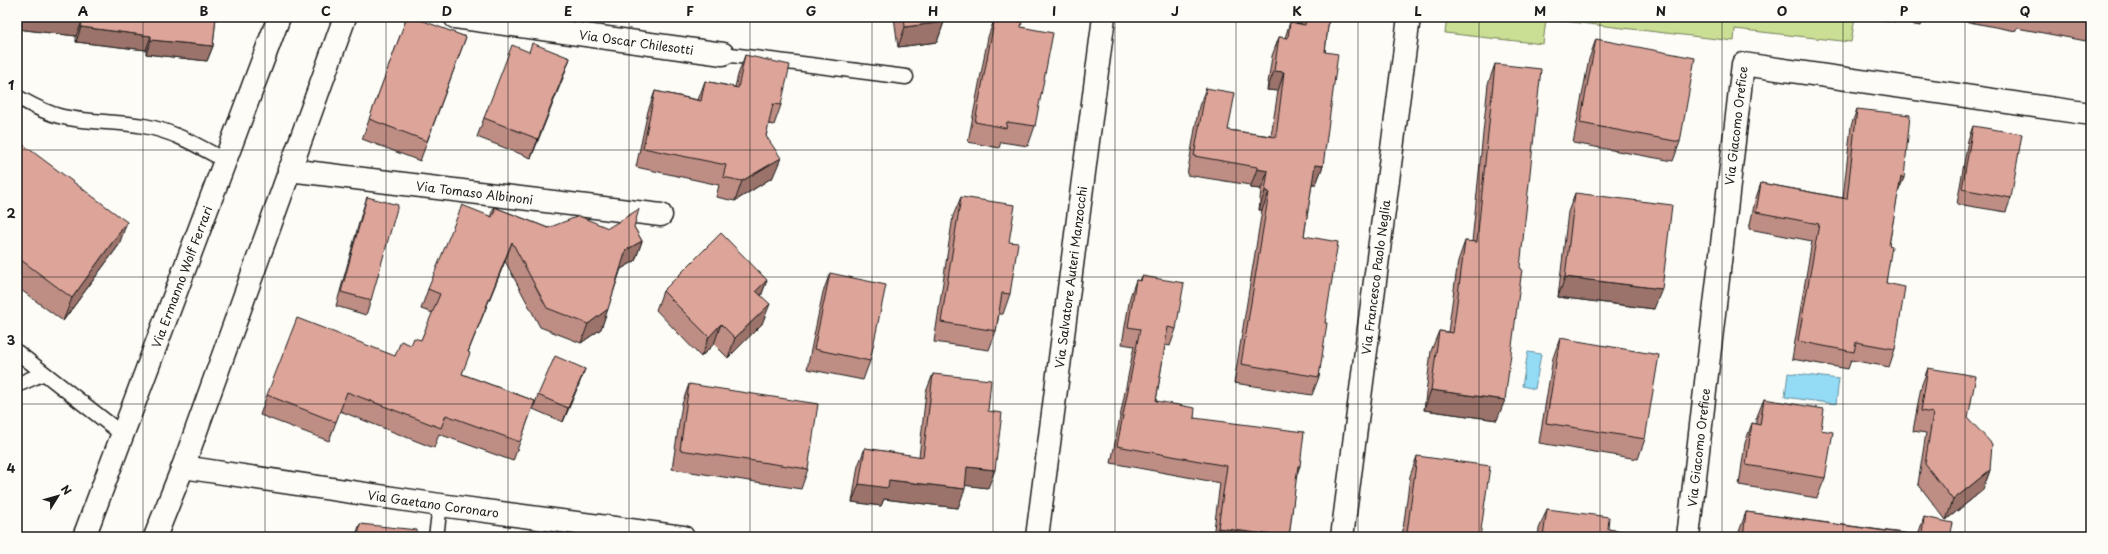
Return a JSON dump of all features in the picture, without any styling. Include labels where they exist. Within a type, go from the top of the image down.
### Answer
[{"type":"street","name":"Via Ermanno Wolf Ferrari","points":[[84,537],[279,17]]},
{"type":"street","points":[[156,537],[183,467],[345,17]]},
{"type":"street","name":"Via Oscar Chilesotti","points":[[455,17],[723,54]]},
{"type":"street","name":"Via Salvatore Auteri Manzocchi","points":[[1037,537],[1104,17]]},
{"type":"street","name":"Via Francesco Paolo Neglia","points":[[1342,537],[1409,17]]},
{"type":"street","name":"Via Giacomo Orefice","points":[[1688,537],[1743,64],[2091,114]]},
{"type":"street","name":"Via Tomaso Albinoni","points":[[289,170],[661,216]]},
{"type":"street","name":"Via Gaetano Coronaro","points":[[183,467],[440,505],[683,537]]},
{"type":"lane","points":[[723,54],[906,77]]},
{"type":"lane","points":[[17,96],[37,108],[60,116],[145,126],[169,133],[188,140],[226,161]]},
{"type":"lane","points":[[17,352],[122,434]]},
{"type":"lane","points":[[17,385],[44,373]]},
{"type":"lane","points":[[436,537],[440,505]]},
{"type":"green space","points":[[1447,17],[1855,17],[1851,42],[1735,29],[1734,41],[1546,19],[1543,44],[1445,33]]},
{"type":"water","points":[[1528,352],[1541,354],[1535,389],[1522,386]]},
{"type":"water","points":[[1788,373],[1839,379],[1836,404],[1785,397]]},
{"type":"building","points":[[45,17],[216,17],[213,46],[151,40],[151,36],[81,27],[82,22]]},
{"type":"building","points":[[407,17],[413,17],[466,37],[427,141],[369,119]]},
{"type":"building","points":[[904,17],[944,17],[944,22],[905,27]]},
{"type":"building","points":[[995,17],[1022,22],[1021,27],[1053,33],[1035,126],[1007,122],[1006,128],[975,122]]},
{"type":"building","points":[[1306,17],[1329,17],[1325,52],[1338,54],[1323,166],[1315,165],[1304,236],[1338,242],[1325,323],[1327,323],[1319,377],[1241,364],[1269,192],[1265,191],[1268,171],[1257,169],[1257,167],[1194,156],[1206,88],[1235,93],[1228,130],[1276,137],[1284,72],[1274,71],[1279,37],[1288,38],[1290,22],[1305,25]]},
{"type":"building","points":[[2070,17],[2091,17],[2091,21]]},
{"type":"building","points":[[1596,39],[1695,58],[1680,142],[1580,123]]},
{"type":"building","points":[[532,43],[570,58],[538,139],[484,118],[512,45],[529,52]]},
{"type":"building","points":[[745,55],[790,65],[781,105],[773,104],[766,136],[781,158],[742,181],[723,177],[726,165],[643,148],[655,91],[701,101],[705,81],[738,88]]},
{"type":"building","points":[[1495,64],[1541,69],[1520,268],[1522,269],[1505,400],[1431,390],[1439,331],[1453,333],[1465,241],[1477,242]]},
{"type":"building","points":[[1857,109],[1910,115],[1904,178],[1901,177],[1889,245],[1892,246],[1886,283],[1905,287],[1895,349],[1856,342],[1854,352],[1798,341],[1819,224],[1756,212],[1761,183],[1847,199]]},
{"type":"building","points":[[1973,126],[2022,134],[2011,198],[1962,189]]},
{"type":"building","points":[[17,140],[127,222],[72,298],[17,257]]},
{"type":"building","points":[[1575,193],[1672,205],[1662,289],[1565,277]]},
{"type":"building","points":[[367,197],[398,205],[371,300],[341,292]]},
{"type":"building","points":[[961,197],[1015,205],[1009,242],[1018,243],[1010,294],[1002,293],[996,331],[941,322]]},
{"type":"building","points":[[462,205],[492,217],[495,210],[494,207],[548,228],[579,216],[608,228],[639,209],[634,227],[642,241],[626,250],[608,309],[588,324],[547,308],[512,242],[468,352],[470,353],[462,374],[535,401],[520,442],[446,415],[441,428],[347,392],[336,422],[267,395],[297,318],[395,356],[401,341],[411,345],[414,338],[421,340],[440,294],[428,289]]},
{"type":"building","points":[[721,233],[767,280],[756,291],[770,304],[735,338],[721,324],[709,337],[663,291]]},
{"type":"building","points":[[830,273],[886,285],[870,361],[814,349]]},
{"type":"building","points":[[1142,276],[1184,283],[1176,329],[1168,327],[1156,401],[1195,408],[1194,418],[1304,432],[1289,537],[1218,528],[1227,466],[1117,446],[1140,329],[1128,327],[1136,280],[1141,281]]},
{"type":"building","points":[[1560,338],[1659,355],[1645,439],[1546,423]]},
{"type":"building","points":[[555,356],[585,369],[568,408],[538,395]]},
{"type":"building","points":[[1928,368],[1976,376],[1968,418],[1992,444],[1990,470],[1953,500],[1925,464],[1933,413],[1921,411]]},
{"type":"building","points":[[933,374],[991,380],[988,411],[1002,413],[995,470],[967,467],[965,489],[889,480],[888,488],[859,484],[865,448],[923,457]]},
{"type":"building","points":[[689,384],[818,404],[808,469],[680,450]]},
{"type":"building","points":[[1764,399],[1824,409],[1821,430],[1833,432],[1825,478],[1746,465],[1752,423],[1760,425]]},
{"type":"building","points":[[1417,456],[1490,466],[1480,537],[1438,537],[1407,533]]},
{"type":"building","points":[[1547,509],[1609,517],[1608,529],[1643,534],[1643,537],[1543,537]]},
{"type":"building","points":[[1746,512],[1922,536],[1924,517],[1953,523],[1950,537],[1743,537]]},
{"type":"building","points":[[360,524],[417,530],[416,537],[358,537]]},
{"type":"building","points":[[470,535],[487,537],[470,537]]}]
